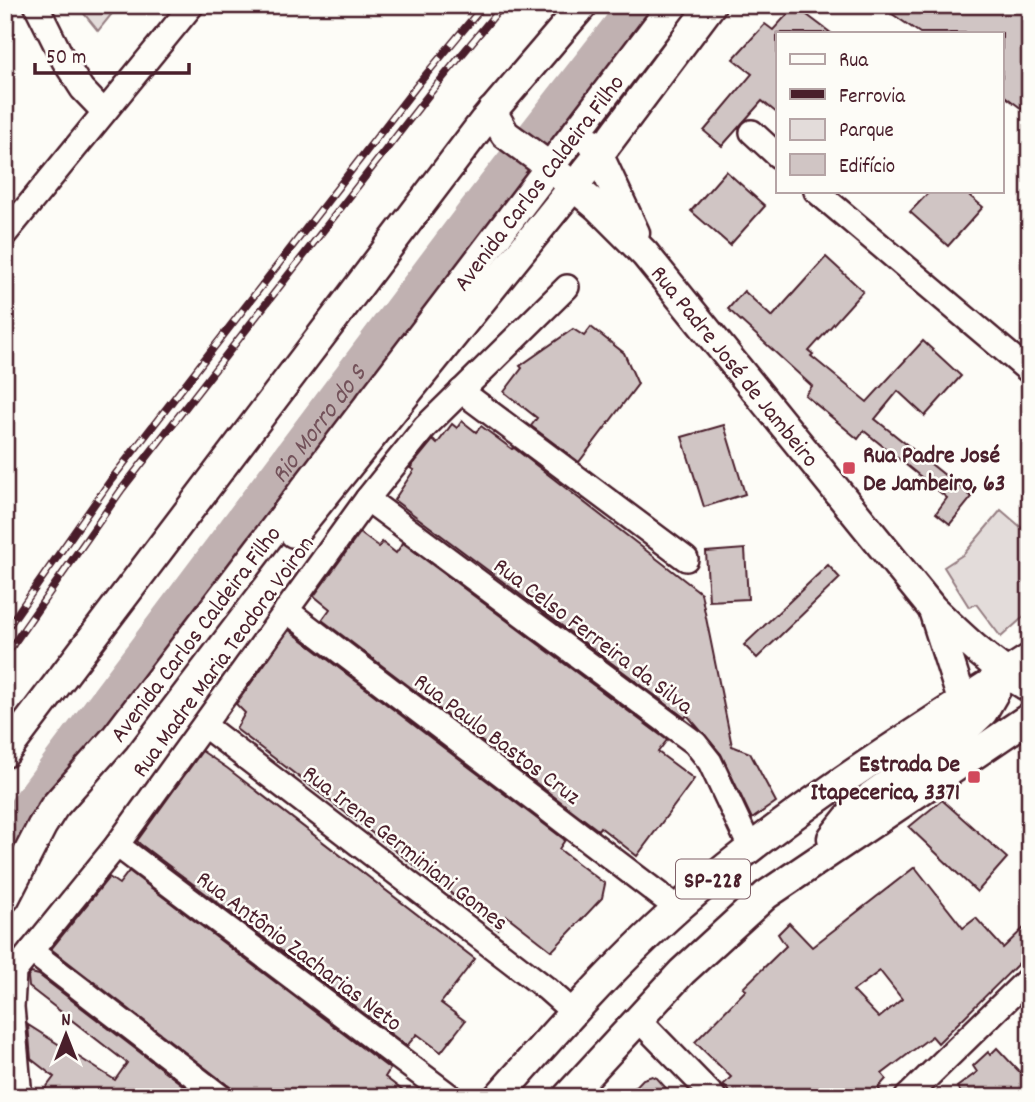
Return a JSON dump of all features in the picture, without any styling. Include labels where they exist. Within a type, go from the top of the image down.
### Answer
[{"type":"main road","points":[[5,753],[492,111],[583,5]]},
{"type":"main road","name":"Avenida Carlos Caldeira Filho","points":[[5,898],[54,807],[115,738],[544,163],[586,117],[673,5]]},
{"type":"main road","points":[[115,738],[187,667],[598,156],[711,5]]},
{"type":"main road","name":"Rua Padre José de Jambeiro","points":[[492,111],[505,134],[598,207],[645,254],[932,608],[984,658],[1030,688]]},
{"type":"main road","name":"Rua Padre José de Jambeiro","points":[[586,117],[598,156],[645,254]]},
{"type":"main road","name":"Rua Padre José de Jambeiro","points":[[932,608],[962,700]]},
{"type":"main road","name":"SP-228","points":[[498,1097],[573,1012],[677,908],[750,847],[962,700],[1030,658]]},
{"type":"main road","points":[[809,865],[848,818],[871,796],[964,730],[983,712],[1005,674]]},
{"type":"main road","name":"SP-228","points":[[567,1097],[682,972],[766,895],[1030,717]]},
{"type":"street","points":[[36,5],[64,61],[82,89],[104,112]]},
{"type":"street","points":[[5,234],[192,5]]},
{"type":"street","points":[[752,132],[776,154]]},
{"type":"street","points":[[817,192],[1030,372]]},
{"type":"street","name":"Rua Madre Maria Teodora Voiron","points":[[20,1097],[12,1007],[14,972],[117,845],[367,499],[425,427],[567,287]]},
{"type":"street","points":[[461,391],[686,559]]},
{"type":"street","name":"Rua Celso Ferreira da Silva","points":[[367,499],[695,743],[710,762],[750,847]]},
{"type":"street","name":"Rua Paulo Bastos Cruz","points":[[286,610],[677,908]]},
{"type":"street","name":"Rua Irene Germiniani Gomes","points":[[205,726],[573,1012]]},
{"type":"street","name":"Rua Antônio Zacharias Neto","points":[[117,845],[451,1097]]},
{"type":"street","points":[[32,951],[221,1097]]},
{"type":"street","points":[[908,1097],[1030,977]]},
{"type":"street","points":[[638,1019],[714,1097]]},
{"type":"green space","points":[[77,5],[119,5],[98,31]]},
{"type":"green space","points":[[1001,510],[1030,535],[1030,611],[1001,637],[976,604],[969,607],[944,567],[964,554]]},
{"type":"building","points":[[879,5],[1030,5],[1030,115],[1004,96],[1004,32],[919,32]]},
{"type":"building","points":[[795,6],[830,32],[776,32],[776,112],[762,101],[722,146],[704,131],[752,74],[733,59],[765,24],[773,30]]},
{"type":"building","points":[[726,171],[765,206],[730,245],[691,211]]},
{"type":"building","points":[[929,192],[965,192],[983,207],[948,246],[910,212]]},
{"type":"building","points":[[826,257],[863,291],[809,351],[813,354],[811,356],[867,402],[923,341],[961,376],[925,416],[898,391],[875,419],[972,497],[950,524],[936,513],[947,498],[864,431],[858,439],[805,395],[812,386],[728,309],[744,291],[772,317]]},
{"type":"building","points":[[591,327],[624,353],[638,384],[579,462],[531,426],[537,418],[504,392],[522,368],[520,366],[573,329],[584,336]]},
{"type":"building","points":[[462,421],[476,432],[481,426],[514,448],[701,593],[732,746],[750,753],[776,802],[752,819],[721,754],[687,715],[685,718],[394,500],[414,470],[410,468],[433,440],[437,444],[452,424],[457,428]]},
{"type":"building","points":[[724,425],[745,494],[704,507],[682,437]]},
{"type":"building","points":[[360,533],[379,547],[382,542],[396,553],[403,543],[667,740],[658,752],[694,779],[637,856],[600,827],[598,830],[322,620],[330,609],[314,596]]},
{"type":"building","points":[[745,549],[748,599],[709,601],[706,552]]},
{"type":"building","points":[[828,565],[840,578],[757,658],[744,645]]},
{"type":"building","points":[[289,630],[565,840],[559,849],[605,884],[602,898],[552,951],[507,916],[498,929],[236,729],[245,713],[236,704]]},
{"type":"building","points":[[202,751],[475,959],[441,1003],[465,1021],[441,1052],[417,1034],[407,1046],[137,841]]},
{"type":"building","points":[[942,800],[1007,858],[977,892],[909,827]]},
{"type":"building","points":[[915,867],[963,928],[976,918],[1003,948],[1030,922],[1030,952],[938,1043],[932,1036],[882,1074],[886,1079],[878,1088],[886,1097],[734,1097],[723,1085],[731,1077],[695,1042],[746,990],[743,988],[786,946],[778,934],[789,923],[812,947]],"holes":[[[880,971],[902,999],[879,1018],[853,991]]]},
{"type":"building","points":[[129,871],[390,1069],[385,1077],[411,1097],[243,1097],[51,949],[109,877],[119,884]]},
{"type":"building","points":[[31,973],[39,975],[197,1096],[39,1097],[54,1077],[31,1059],[28,1025],[115,1080],[127,1063],[29,987],[28,977]]},
{"type":"building","points":[[997,1048],[1030,1083],[1030,1097],[964,1097],[957,1087],[977,1072],[973,1066],[988,1052],[990,1055]]},
{"type":"building","points":[[652,1076],[674,1097],[626,1097],[643,1079]]},
{"type":"waterway","name":"Rio Morro do S","points":[[5,847],[17,822],[476,212],[638,5]]},
{"type":"railway","points":[[5,631],[111,480],[419,83],[484,5]]},
{"type":"railway","points":[[5,656],[122,489],[430,93],[503,5]]},
{"type":"place","name":"Rua Padre José De Jambeiro, 63","points":[[849,468]]},
{"type":"place","name":"Estrada De Itapecerica, 3371","points":[[974,777]]}]
